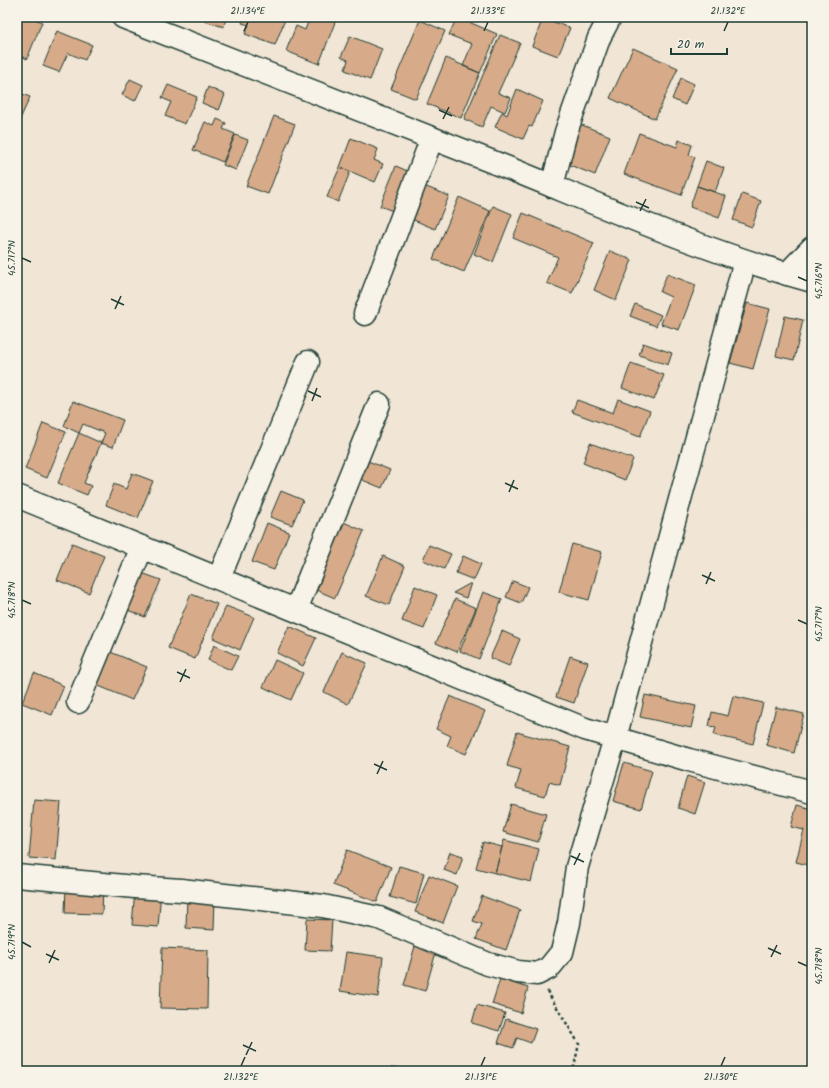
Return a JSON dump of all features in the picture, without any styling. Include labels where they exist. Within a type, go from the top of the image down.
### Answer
[{"type":"street","points":[[123,17],[670,233],[744,261],[812,281]]},
{"type":"street","points":[[552,186],[566,132],[599,38],[610,17]]},
{"type":"street","points":[[365,314],[432,138]]},
{"type":"street","points":[[787,274],[812,248]]},
{"type":"street","points":[[17,876],[181,890],[324,906],[380,918],[488,964],[518,972],[537,974],[549,968],[562,952],[569,923],[577,867],[615,738],[744,261]]},
{"type":"street","points":[[219,578],[308,362]]},
{"type":"street","points":[[296,610],[379,404]]},
{"type":"street","points":[[17,496],[585,729],[689,760],[812,792]]},
{"type":"street","points":[[78,702],[142,547]]},
{"type":"path","points":[[537,974],[579,1044],[573,1071]]},
{"type":"building","points":[[17,17],[31,17],[42,22],[27,59],[17,54]]},
{"type":"building","points":[[205,17],[226,17],[224,27],[204,21]]},
{"type":"building","points":[[244,17],[286,17],[275,45],[245,34],[249,25],[242,23]]},
{"type":"building","points":[[310,17],[337,17],[319,64],[286,51],[296,26],[305,30]]},
{"type":"building","points":[[457,17],[497,34],[480,73],[463,66],[472,44],[449,35]]},
{"type":"building","points":[[543,18],[570,28],[558,56],[532,46]]},
{"type":"building","points":[[420,20],[445,31],[416,99],[391,89]]},
{"type":"building","points":[[57,31],[92,45],[85,60],[68,53],[59,72],[43,66]]},
{"type":"building","points":[[500,35],[520,43],[498,93],[511,98],[505,112],[491,106],[482,127],[464,119]]},
{"type":"building","points":[[350,36],[382,49],[370,80],[345,70],[348,60],[341,57]]},
{"type":"building","points":[[633,48],[678,68],[655,119],[610,98]]},
{"type":"building","points":[[446,58],[480,73],[461,118],[427,104]]},
{"type":"building","points":[[681,78],[694,84],[685,105],[672,99]]},
{"type":"building","points":[[130,79],[143,85],[135,101],[122,95]]},
{"type":"building","points":[[168,85],[197,97],[185,124],[165,116],[171,102],[162,98]]},
{"type":"building","points":[[208,87],[225,95],[219,110],[202,103]]},
{"type":"building","points":[[517,89],[543,101],[532,127],[529,126],[523,139],[495,127],[502,112],[507,115]]},
{"type":"building","points":[[17,92],[30,97],[17,126]]},
{"type":"building","points":[[274,116],[295,124],[268,194],[246,186]]},
{"type":"building","points":[[217,119],[226,123],[223,129],[235,134],[223,162],[193,150],[205,122],[214,126]]},
{"type":"building","points":[[577,123],[610,136],[595,175],[562,162]]},
{"type":"building","points":[[639,133],[677,147],[679,140],[692,145],[689,155],[695,157],[681,195],[624,174]]},
{"type":"building","points":[[235,135],[248,140],[236,170],[223,165]]},
{"type":"building","points":[[351,138],[378,149],[374,160],[383,164],[375,182],[340,167]]},
{"type":"building","points":[[706,161],[724,168],[715,192],[697,186]]},
{"type":"building","points":[[396,166],[414,174],[398,213],[380,206]]},
{"type":"building","points":[[340,167],[350,172],[338,202],[327,197]]},
{"type":"building","points":[[414,182],[449,196],[435,229],[400,214]]},
{"type":"building","points":[[697,186],[726,196],[719,218],[690,207]]},
{"type":"building","points":[[742,194],[761,201],[752,227],[733,220]]},
{"type":"building","points":[[459,197],[490,211],[464,272],[433,259]]},
{"type":"building","points":[[493,206],[512,214],[493,262],[474,254]]},
{"type":"building","points":[[523,213],[594,243],[572,293],[547,283],[558,257],[513,238]]},
{"type":"building","points":[[610,251],[632,260],[616,300],[594,290]]},
{"type":"building","points":[[667,274],[696,285],[679,330],[661,324],[671,297],[660,292]]},
{"type":"building","points":[[747,303],[770,309],[753,369],[730,363]]},
{"type":"building","points":[[635,304],[661,315],[656,326],[630,316]]},
{"type":"building","points":[[785,316],[803,320],[794,360],[776,356]]},
{"type":"building","points":[[643,343],[672,353],[668,365],[639,355]]},
{"type":"building","points":[[631,363],[664,375],[654,400],[622,388]]},
{"type":"building","points":[[618,399],[650,411],[640,437],[572,412],[577,400],[613,413]]},
{"type":"building","points":[[73,401],[123,420],[113,447],[101,443],[105,433],[83,424],[79,433],[64,426]]},
{"type":"building","points":[[43,423],[66,432],[47,478],[25,469]]},
{"type":"building","points":[[79,433],[101,443],[84,483],[91,486],[87,495],[58,483]]},
{"type":"building","points":[[590,443],[633,459],[625,480],[583,463]]},
{"type":"building","points":[[363,459],[390,470],[382,488],[355,477]]},
{"type":"building","points":[[132,473],[153,481],[138,518],[106,505],[114,484],[126,489]]},
{"type":"building","points":[[281,491],[303,500],[292,525],[270,517]]},
{"type":"building","points":[[812,501],[812,522],[807,521]]},
{"type":"building","points":[[339,520],[364,531],[335,598],[309,587]]},
{"type":"building","points":[[267,523],[289,532],[274,570],[252,562]]},
{"type":"building","points":[[72,543],[104,556],[89,593],[57,580]]},
{"type":"building","points":[[572,544],[602,552],[589,600],[559,592]]},
{"type":"building","points":[[429,545],[451,554],[444,569],[423,560]]},
{"type":"building","points":[[383,556],[405,566],[389,605],[366,596]]},
{"type":"building","points":[[463,556],[481,564],[474,580],[456,573]]},
{"type":"building","points":[[139,572],[161,580],[145,617],[125,609]]},
{"type":"building","points":[[513,581],[528,587],[521,603],[506,597]]},
{"type":"building","points":[[471,583],[466,598],[453,593]]},
{"type":"building","points":[[415,586],[437,595],[424,629],[402,621]]},
{"type":"building","points":[[483,592],[502,599],[479,659],[460,651]]},
{"type":"building","points":[[191,594],[217,604],[195,659],[168,648]]},
{"type":"building","points":[[455,599],[476,608],[457,652],[436,643]]},
{"type":"building","points":[[226,606],[254,617],[240,650],[213,638]]},
{"type":"building","points":[[289,626],[316,638],[303,666],[277,653]]},
{"type":"building","points":[[502,631],[520,639],[509,666],[490,658]]},
{"type":"building","points":[[214,645],[238,656],[231,670],[208,660]]},
{"type":"building","points":[[108,651],[147,667],[132,700],[94,684]]},
{"type":"building","points":[[342,652],[367,663],[348,704],[324,692]]},
{"type":"building","points":[[570,656],[588,662],[574,703],[556,697]]},
{"type":"building","points":[[275,660],[303,673],[291,700],[263,687]]},
{"type":"building","points":[[34,673],[64,686],[52,715],[22,703]]},
{"type":"building","points":[[645,695],[696,706],[691,728],[640,717]]},
{"type":"building","points":[[450,696],[485,711],[466,754],[447,746],[451,736],[436,729]]},
{"type":"building","points":[[733,696],[763,703],[753,744],[714,735],[716,727],[709,726],[712,712],[728,716]]},
{"type":"building","points":[[776,707],[804,714],[794,753],[766,745]]},
{"type":"building","points":[[517,732],[570,747],[560,785],[549,782],[545,796],[516,788],[521,770],[507,766]]},
{"type":"building","points":[[624,763],[652,771],[641,809],[613,801]]},
{"type":"building","points":[[687,776],[705,782],[695,814],[678,808]]},
{"type":"building","points":[[34,800],[61,802],[56,860],[29,858]]},
{"type":"building","points":[[511,804],[546,814],[538,842],[503,832]]},
{"type":"building","points":[[797,805],[812,809],[812,866],[796,862],[804,830],[791,827]]},
{"type":"building","points":[[504,840],[539,849],[531,882],[495,873]]},
{"type":"building","points":[[483,842],[502,847],[495,873],[476,868]]},
{"type":"building","points":[[347,850],[391,867],[377,902],[333,885]]},
{"type":"building","points":[[450,852],[463,856],[457,875],[444,870]]},
{"type":"building","points":[[399,866],[424,873],[416,904],[390,897]]},
{"type":"building","points":[[429,875],[457,886],[443,923],[415,912]]},
{"type":"building","points":[[66,885],[103,886],[102,914],[65,913]]},
{"type":"building","points":[[135,890],[161,891],[158,927],[132,925]]},
{"type":"building","points":[[482,896],[520,910],[506,950],[476,939],[482,924],[473,921]]},
{"type":"building","points":[[187,897],[215,898],[214,930],[186,928]]},
{"type":"building","points":[[307,919],[332,920],[330,951],[305,950]]},
{"type":"building","points":[[415,946],[436,952],[425,991],[404,985]]},
{"type":"building","points":[[162,948],[208,950],[207,1009],[160,1008]]},
{"type":"building","points":[[346,952],[383,957],[378,997],[340,991]]},
{"type":"building","points":[[500,979],[528,988],[521,1013],[492,1004]]},
{"type":"building","points":[[477,1005],[505,1013],[499,1031],[472,1023]]},
{"type":"building","points":[[506,1019],[536,1029],[531,1043],[517,1038],[513,1048],[498,1043]]},
{"type":"building","points":[[391,1068],[428,1070],[428,1071],[391,1071]]}]
